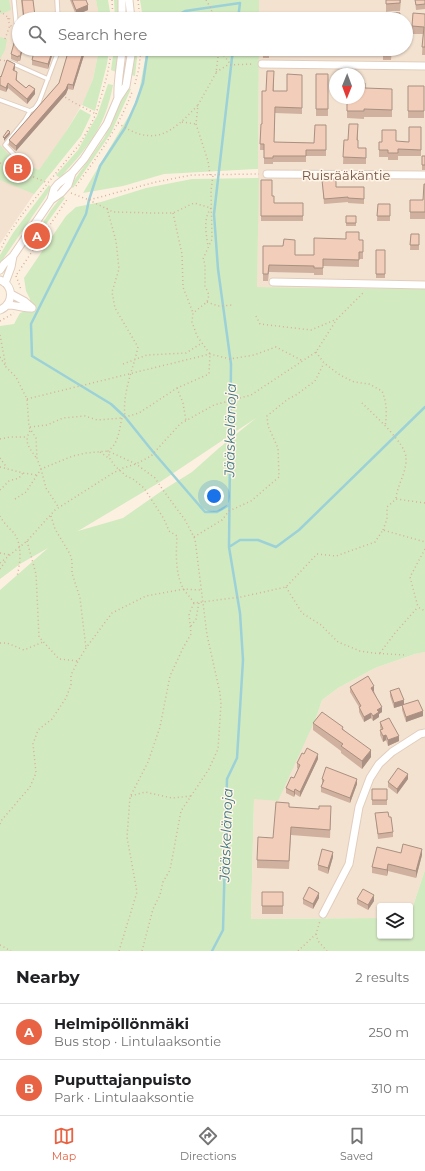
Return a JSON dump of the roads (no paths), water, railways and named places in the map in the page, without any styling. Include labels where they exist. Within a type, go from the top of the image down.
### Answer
[{"type":"street","points":[[122,0],[122,12]]},
{"type":"street","points":[[129,0],[130,12]]},
{"type":"street","points":[[118,98],[117,84],[122,56]]},
{"type":"street","points":[[0,270],[13,256],[51,200],[61,193],[68,185],[72,173],[102,134],[118,98],[126,86],[131,56]]},
{"type":"street","points":[[262,64],[425,66]]},
{"type":"street","name":"Ruisrääkäntie","points":[[267,174],[425,175]]},
{"type":"street","points":[[0,310],[7,305],[11,294],[8,286],[3,281],[11,267],[13,256]]},
{"type":"street","points":[[273,282],[425,285]]},
{"type":"street","points":[[7,305],[32,308],[24,301],[11,294]]},
{"type":"street","points":[[323,914],[349,864],[359,807],[370,778],[379,764],[392,752],[420,734],[425,733]]},
{"type":"lane","points":[[14,0],[16,12]]},
{"type":"lane","points":[[57,0],[58,12]]},
{"type":"lane","points":[[20,161],[6,145],[26,120],[30,111],[35,108],[39,102],[56,56]]},
{"type":"lane","points":[[9,62],[48,79]]},
{"type":"lane","points":[[0,100],[30,111]]},
{"type":"waterway","points":[[183,12],[240,3],[239,12]]},
{"type":"waterway","points":[[147,56],[143,83],[136,103],[125,128],[100,166],[86,214],[31,324],[32,356],[111,404],[125,417],[205,512],[217,512],[229,505]]},
{"type":"waterway","name":"Jääskelänoja","points":[[212,951],[223,930],[227,779],[237,758],[243,660],[240,613],[229,547],[231,364],[218,269],[214,214],[232,56]]},
{"type":"waterway","points":[[229,547],[240,540],[258,540],[276,547],[299,530],[425,407]]},
{"type":"place","name":"Puputtajanpuisto","points":[[18,168]]},
{"type":"place","name":"Helmipöllönmäki","points":[[37,236]]}]
